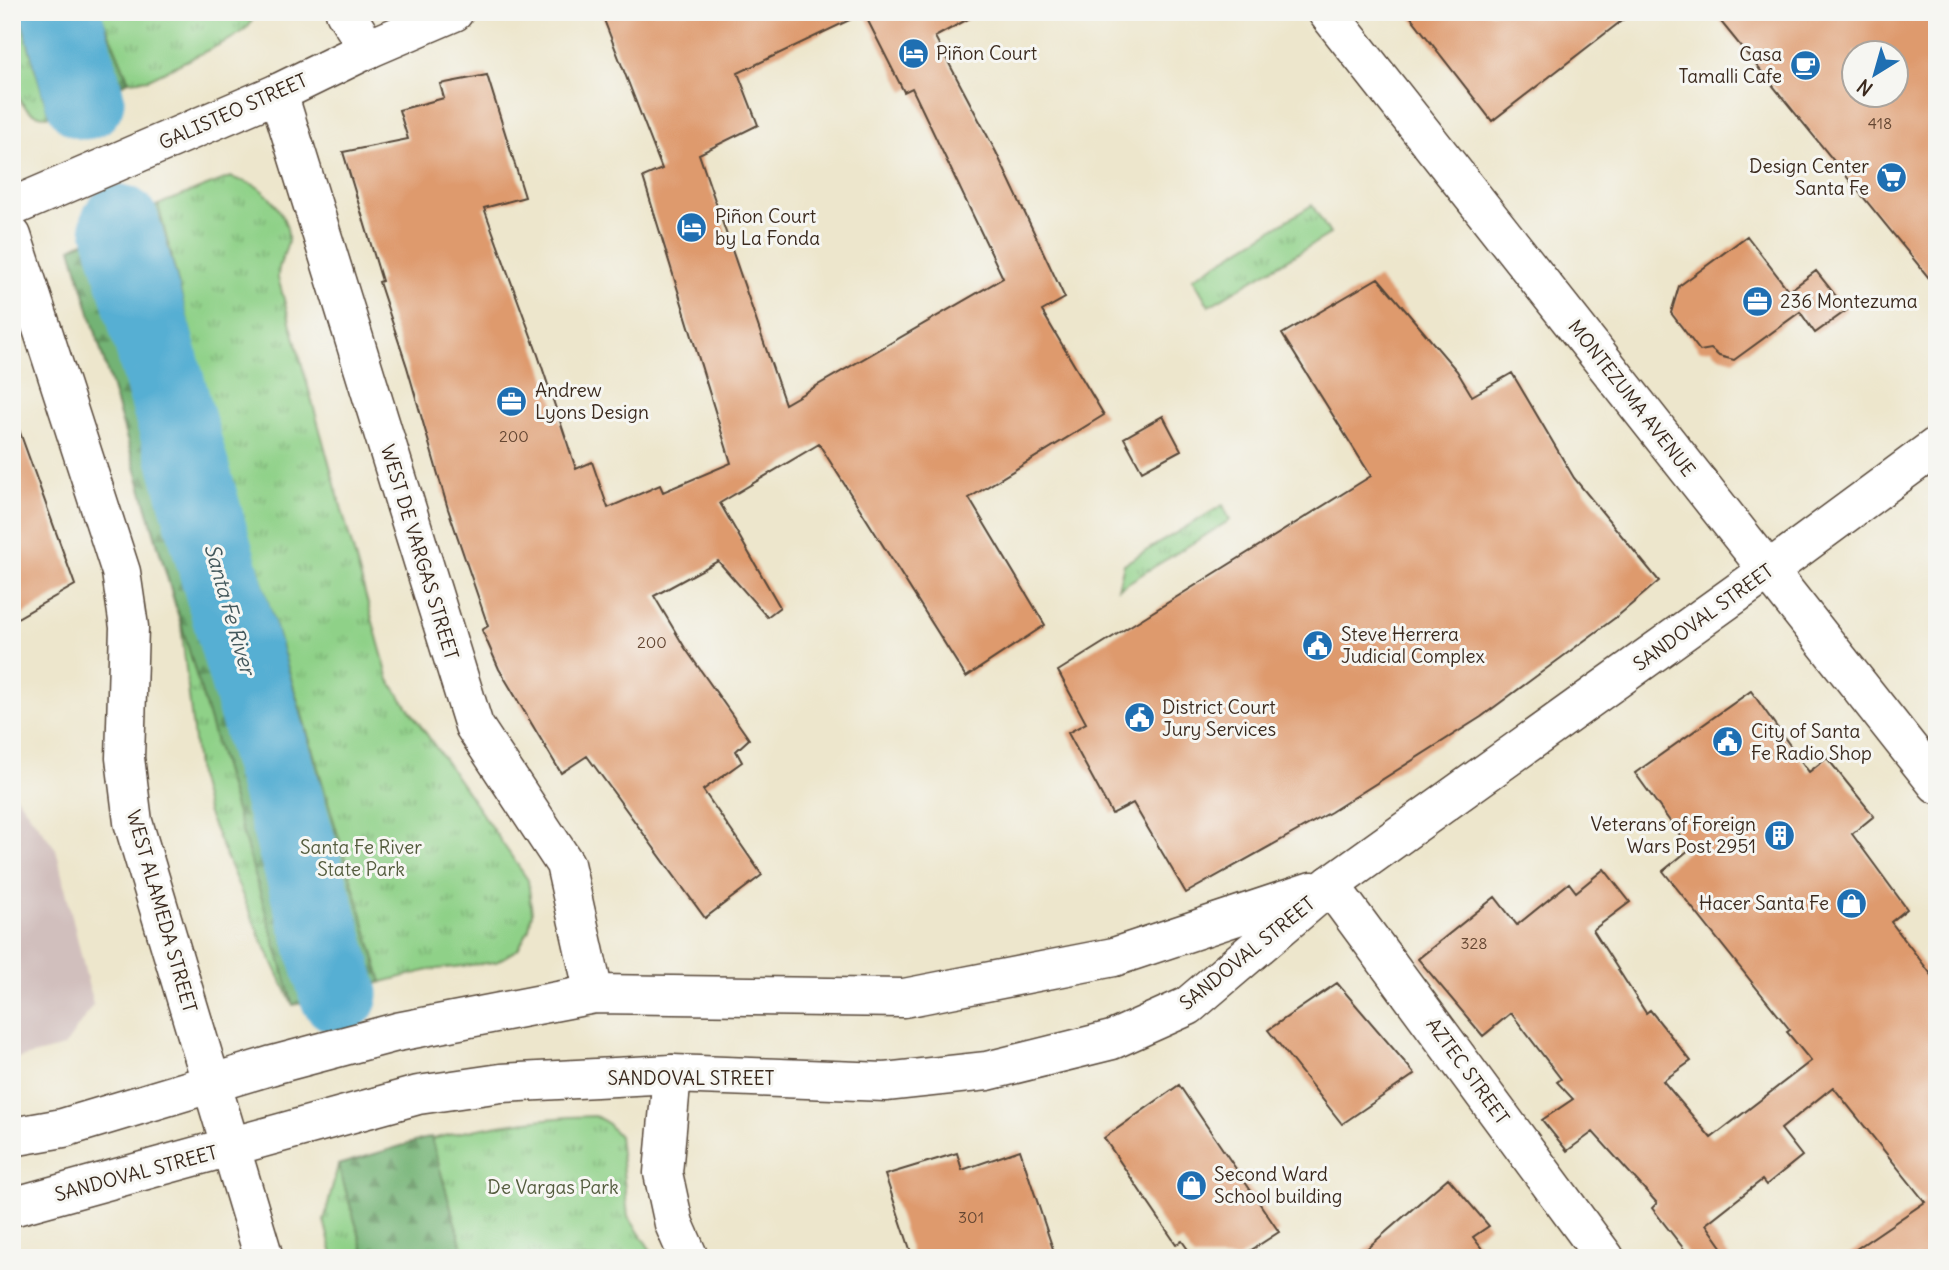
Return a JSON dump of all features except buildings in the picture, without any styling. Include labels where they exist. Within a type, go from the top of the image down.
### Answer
[{"type":"street","points":[[345,12],[368,49]]},
{"type":"street","name":"GALISTEO STREET","points":[[12,207],[278,93],[368,49],[454,12]]},
{"type":"street","name":"MONTEZUMA AVENUE","points":[[1327,12],[1937,784]]},
{"type":"street","name":"WEST DE VARGAS STREET","points":[[278,93],[474,726],[565,864],[594,994]]},
{"type":"street","name":"WEST ALAMEDA STREET","points":[[12,236],[121,572],[129,626],[125,758],[133,822],[264,1258]]},
{"type":"street","name":"SANDOVAL STREET","points":[[12,1207],[418,1095],[501,1083],[672,1074],[885,1082],[987,1071],[1112,1040],[1188,1006],[1330,885],[1937,446]]},
{"type":"street","name":"SANDOVAL STREET","points":[[12,1137],[63,1128],[397,1031],[594,994],[904,998],[1114,957],[1330,885]]},
{"type":"street","name":"AZTEC STREET","points":[[1330,885],[1605,1258]]},
{"type":"street","points":[[672,1074],[663,1173],[674,1224],[689,1258]]},
{"type":"shaded area","points":[[12,791],[56,849],[93,1005],[64,1047],[12,1060]]},
{"type":"green space","points":[[12,12],[256,12],[249,26],[233,38],[149,79],[129,81],[49,116],[34,113],[23,105],[17,92],[11,59]]},
{"type":"green space","points":[[19,12],[100,12],[129,81],[49,116]]},
{"type":"green space","name":"Santa Fe River State Park","points":[[230,177],[262,190],[279,210],[286,225],[288,241],[278,278],[389,680],[528,880],[532,913],[529,929],[518,949],[496,962],[429,970],[293,1005],[258,932],[208,814],[198,776],[181,625],[71,248],[165,202]]},
{"type":"green space","points":[[158,205],[212,415],[382,982],[293,1005],[71,248]]},
{"type":"green space","points":[[1312,205],[1330,234],[1209,306],[1193,278]]},
{"type":"green space","points":[[1223,505],[1230,520],[1118,589],[1124,564]]},
{"type":"green space","name":"De Vargas Park","points":[[595,1116],[606,1122],[619,1136],[628,1216],[656,1258],[334,1258],[324,1221],[338,1165],[402,1147],[496,1126]]},
{"type":"green space","points":[[431,1137],[465,1258],[366,1258],[338,1165]]},
{"type":"waterway","name":"Santa Fe River","points":[[61,12],[85,100]]},
{"type":"waterway","name":"Santa Fe River","points":[[120,224],[339,994]]},
{"type":"place","name":"Piñon Court","points":[[913,53]]},
{"type":"place","name":"Casa Tamalli Cafe","points":[[1805,65]]},
{"type":"place","name":"Design Center Santa Fe","points":[[1892,177]]},
{"type":"place","name":"Piñon Court by La Fonda","points":[[692,227]]},
{"type":"place","name":"236 Montezuma","points":[[1757,301]]},
{"type":"place","name":"Andrew Lyons Design","points":[[512,401]]},
{"type":"place","name":"Steve Herrera Judicial Complex","points":[[1318,645]]},
{"type":"place","name":"District Court Jury Services","points":[[1139,718]]},
{"type":"place","name":"City of Santa Fe Radio Shop","points":[[1728,742]]},
{"type":"place","name":"Veterans of Foreign Wars Post 2951","points":[[1779,835]]},
{"type":"place","name":"Hacer Santa Fe","points":[[1852,903]]},
{"type":"place","name":"Second Ward School building","points":[[1191,1185]]}]
